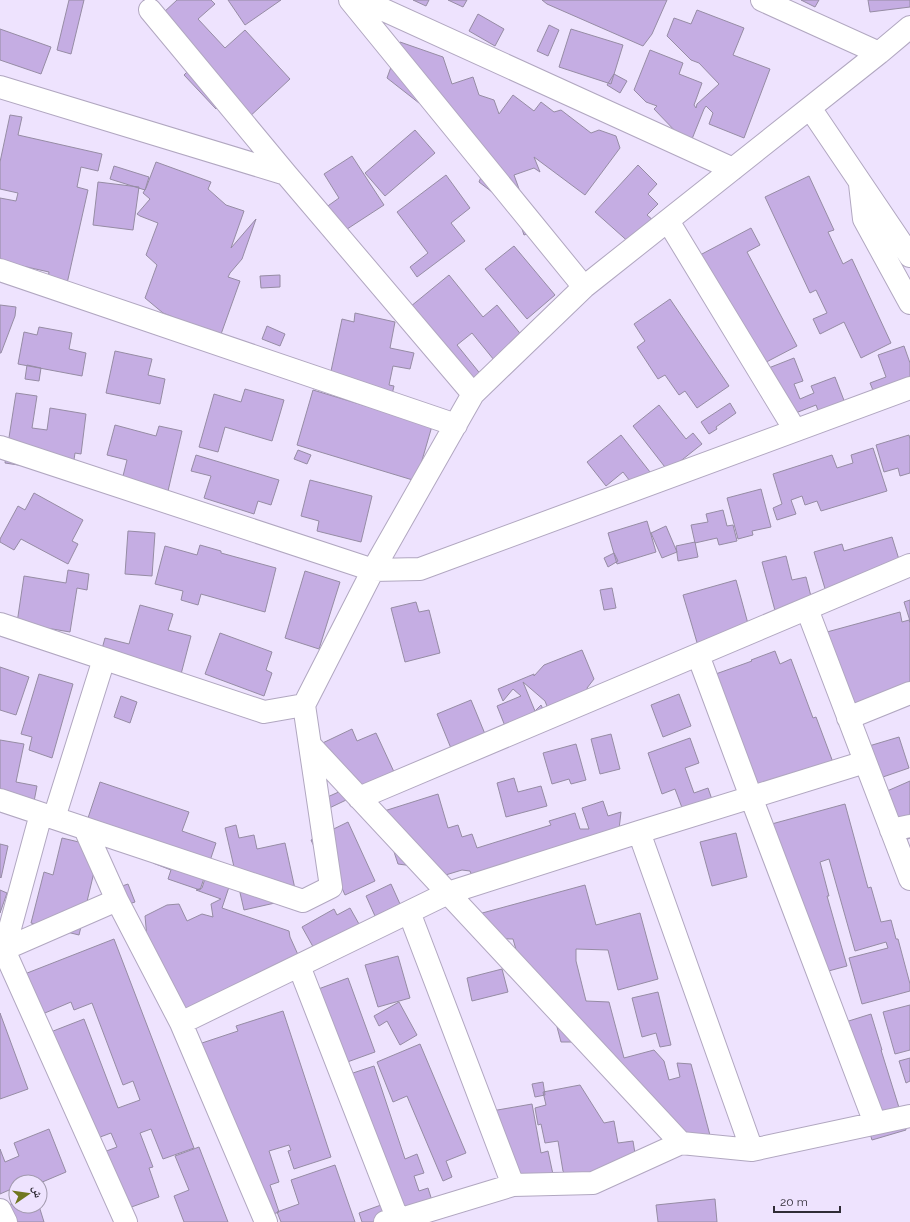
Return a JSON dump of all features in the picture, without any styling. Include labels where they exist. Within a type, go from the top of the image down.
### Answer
[{"type":"street","points":[[350,0],[584,287]]},
{"type":"street","points":[[362,0],[733,169]]},
{"type":"street","points":[[762,0],[879,53]]},
{"type":"street","points":[[150,10],[286,174],[473,394]]},
{"type":"street","points":[[0,800],[303,901],[331,887],[304,705],[373,570],[473,394],[584,287],[910,27]]},
{"type":"street","points":[[0,87],[286,174]]},
{"type":"street","points":[[810,108],[910,256]]},
{"type":"street","points":[[859,181],[864,220],[910,303]]},
{"type":"street","points":[[668,221],[795,430]]},
{"type":"street","points":[[0,270],[456,425]]},
{"type":"street","points":[[0,447],[373,570],[420,569],[910,388]]},
{"type":"street","points":[[359,798],[910,565]]},
{"type":"street","points":[[807,609],[866,762],[901,828],[910,879]]},
{"type":"street","points":[[0,624],[264,712],[304,705]]},
{"type":"street","points":[[698,655],[875,1123]]},
{"type":"street","points":[[104,659],[47,816],[1,950],[126,1222]]},
{"type":"street","points":[[848,718],[910,693]]},
{"type":"street","points":[[310,745],[680,1143]]},
{"type":"street","points":[[181,1023],[448,893],[866,762]]},
{"type":"street","points":[[86,829],[116,900],[181,1023],[266,1222]]},
{"type":"street","points":[[640,832],[752,1150]]},
{"type":"street","points":[[1,950],[116,900]]},
{"type":"street","points":[[409,912],[513,1185]]},
{"type":"street","points":[[299,966],[392,1221],[513,1185],[592,1183],[680,1143],[752,1150],[910,1116]]},
{"type":"street","points":[[0,1210],[6,1222]]},
{"type":"building","points":[[69,0],[84,0],[71,54],[57,50]]},
{"type":"building","points":[[177,0],[211,0],[215,4],[198,19],[225,48],[245,30],[290,79],[246,120],[227,99],[216,109],[184,75],[194,65],[163,13]]},
{"type":"building","points":[[228,0],[281,0],[245,25]]},
{"type":"building","points":[[413,0],[429,0],[426,6]]},
{"type":"building","points":[[448,0],[467,0],[463,7]]},
{"type":"building","points":[[542,0],[667,0],[652,34],[643,46],[547,4]]},
{"type":"building","points":[[801,0],[819,0],[815,7]]},
{"type":"building","points":[[868,0],[910,0],[910,7],[870,12]]},
{"type":"building","points":[[697,10],[744,28],[733,55],[770,69],[744,138],[709,124],[713,113],[706,106],[692,139],[678,134],[654,109],[657,106],[646,102],[634,90],[650,50],[683,63],[679,74],[702,83],[694,105],[696,108],[697,104],[719,84],[699,63],[691,60],[667,36],[674,18],[691,24]]},
{"type":"building","points":[[478,14],[504,29],[495,46],[469,31]]},
{"type":"building","points":[[549,25],[559,30],[548,56],[537,51]]},
{"type":"building","points":[[0,29],[51,47],[41,74],[0,60]]},
{"type":"building","points":[[571,29],[623,45],[611,84],[559,67]]},
{"type":"building","points":[[400,42],[443,57],[452,84],[473,77],[479,95],[494,100],[499,114],[513,95],[534,111],[541,102],[554,112],[561,110],[591,133],[599,130],[616,136],[620,148],[585,195],[534,157],[540,172],[534,168],[514,175],[528,214],[545,227],[524,235],[508,186],[492,192],[479,182],[481,177],[427,100],[419,103],[387,78]]},
{"type":"building","points":[[614,74],[627,81],[620,93],[607,85]]},
{"type":"building","points":[[10,115],[22,117],[18,135],[102,154],[98,171],[81,167],[77,187],[88,190],[66,288],[47,284],[49,272],[0,261],[0,198],[16,201],[18,193],[0,189],[0,162]]},
{"type":"building","points":[[415,130],[435,153],[385,196],[365,173]]},
{"type":"building","points":[[352,156],[384,205],[341,233],[325,208],[339,198],[324,174]]},
{"type":"building","points":[[156,162],[211,182],[208,189],[226,205],[244,211],[231,248],[256,219],[242,259],[228,277],[240,281],[220,337],[180,323],[173,317],[163,313],[145,298],[157,265],[146,255],[158,223],[137,214],[150,199],[143,193]]},
{"type":"building","points":[[638,165],[657,184],[648,194],[658,204],[647,215],[654,221],[632,245],[595,212]]},
{"type":"building","points":[[114,166],[149,177],[145,190],[110,179]]},
{"type":"building","points":[[446,175],[470,208],[451,223],[465,241],[417,277],[410,267],[428,253],[397,212]]},
{"type":"building","points":[[809,176],[834,230],[828,232],[843,264],[852,259],[891,343],[861,358],[844,322],[820,334],[813,319],[827,313],[816,290],[810,293],[765,197]]},
{"type":"building","points":[[98,182],[139,187],[133,230],[93,225]]},
{"type":"building","points":[[751,228],[760,245],[747,252],[797,346],[753,369],[685,263]]},
{"type":"building","points":[[514,246],[555,295],[527,319],[485,269]]},
{"type":"building","points":[[280,275],[280,287],[261,288],[260,276]]},
{"type":"building","points":[[449,275],[483,317],[497,305],[523,337],[494,360],[472,333],[457,345],[482,376],[461,394],[405,311]]},
{"type":"building","points":[[670,299],[729,386],[697,408],[685,391],[679,395],[665,375],[658,379],[637,347],[645,341],[634,324]]},
{"type":"building","points":[[0,305],[16,307],[15,316],[1,353],[0,353]]},
{"type":"building","points":[[355,313],[395,322],[390,348],[414,353],[410,369],[393,366],[389,385],[394,386],[390,403],[327,390],[342,319],[354,322]]},
{"type":"building","points":[[267,326],[285,334],[280,346],[262,339]]},
{"type":"building","points":[[39,327],[72,333],[69,349],[86,353],[82,376],[18,364],[24,332],[37,335]]},
{"type":"building","points":[[904,346],[910,363],[910,388],[877,400],[870,383],[886,377],[878,355]]},
{"type":"building","points":[[115,351],[152,359],[148,375],[165,379],[160,404],[106,393]]},
{"type":"building","points":[[794,358],[803,381],[794,384],[800,399],[814,393],[811,386],[835,377],[850,416],[824,426],[816,405],[788,416],[761,371]]},
{"type":"building","points":[[27,365],[41,368],[39,381],[25,379]]},
{"type":"building","points":[[245,389],[284,400],[272,441],[225,427],[218,452],[199,447],[214,394],[241,402]]},
{"type":"building","points":[[313,390],[432,426],[416,481],[297,445]]},
{"type":"building","points":[[16,393],[37,396],[32,428],[47,430],[50,408],[86,414],[81,454],[75,453],[72,473],[5,463]]},
{"type":"building","points":[[730,403],[736,413],[716,427],[717,429],[709,434],[701,422]]},
{"type":"building","points":[[659,405],[686,439],[693,433],[702,444],[668,471],[633,426]]},
{"type":"building","points":[[115,425],[156,436],[159,426],[182,431],[168,491],[122,480],[127,460],[107,455]]},
{"type":"building","points":[[621,435],[650,472],[633,485],[623,472],[606,486],[587,462]]},
{"type":"building","points":[[909,435],[910,473],[900,476],[898,468],[884,472],[876,445]]},
{"type":"building","points":[[873,448],[887,491],[821,511],[817,501],[805,505],[802,496],[791,500],[796,514],[777,520],[773,508],[782,504],[773,474],[832,455],[837,468],[853,463],[851,455]]},
{"type":"building","points":[[298,450],[311,455],[307,464],[294,459]]},
{"type":"building","points":[[196,455],[279,480],[271,505],[258,501],[254,514],[204,498],[211,476],[191,471]]},
{"type":"building","points":[[310,480],[372,496],[361,542],[317,531],[319,521],[301,516]]},
{"type":"building","points":[[761,489],[771,527],[752,531],[753,535],[738,539],[727,498]]},
{"type":"building","points":[[34,493],[83,520],[72,541],[78,544],[68,564],[21,539],[14,550],[0,542],[0,539],[18,506],[25,510]]},
{"type":"building","points":[[723,510],[727,526],[733,525],[737,541],[719,545],[717,538],[695,543],[691,525],[708,522],[706,514]]},
{"type":"building","points":[[647,521],[656,552],[617,564],[608,533]]},
{"type":"building","points":[[666,526],[677,552],[662,558],[651,533]]},
{"type":"building","points":[[128,531],[155,533],[152,576],[125,574]]},
{"type":"building","points":[[892,537],[901,566],[829,602],[814,552],[842,544],[844,551]]},
{"type":"building","points":[[695,542],[698,557],[678,561],[676,546]]},
{"type":"building","points":[[200,545],[221,551],[221,553],[276,568],[265,612],[201,594],[198,605],[181,600],[183,591],[155,584],[165,546],[197,555]]},
{"type":"building","points":[[614,553],[618,561],[608,567],[604,558]]},
{"type":"building","points":[[786,556],[792,580],[806,577],[814,608],[777,618],[762,562]]},
{"type":"building","points":[[68,570],[89,574],[87,590],[77,588],[70,632],[17,623],[24,576],[66,583]]},
{"type":"building","points":[[305,571],[340,582],[319,649],[285,638]]},
{"type":"building","points":[[736,580],[750,631],[698,646],[683,595]]},
{"type":"building","points":[[612,588],[616,608],[604,610],[600,590]]},
{"type":"building","points":[[910,600],[910,621],[904,602]]},
{"type":"building","points":[[416,602],[419,612],[429,610],[440,653],[405,662],[391,608]]},
{"type":"building","points":[[140,605],[173,614],[168,630],[191,636],[180,678],[100,656],[105,638],[129,644]]},
{"type":"building","points":[[900,612],[902,622],[909,620],[910,623],[910,704],[840,723],[816,635]]},
{"type":"building","points":[[220,633],[272,652],[266,670],[272,673],[264,696],[205,674]]},
{"type":"building","points":[[582,650],[594,679],[587,688],[595,707],[554,724],[545,701],[523,682],[535,711],[541,705],[547,718],[457,763],[437,714],[471,700],[485,734],[505,726],[497,706],[521,696],[513,689],[503,701],[498,689],[534,674],[534,676],[544,665]]},
{"type":"building","points":[[775,651],[780,664],[791,659],[813,718],[816,717],[837,773],[748,806],[713,675]]},
{"type":"building","points":[[0,667],[29,677],[16,715],[0,710]]},
{"type":"building","points":[[39,674],[73,684],[52,758],[29,750],[32,737],[21,734]]},
{"type":"building","points":[[679,694],[691,726],[663,737],[651,705]]},
{"type":"building","points":[[121,696],[137,702],[130,723],[114,717]]},
{"type":"building","points":[[352,729],[357,741],[376,733],[401,787],[365,791],[321,812],[316,802],[341,791],[333,774],[310,749]]},
{"type":"building","points":[[611,734],[620,769],[600,774],[591,739]]},
{"type":"building","points":[[899,737],[909,768],[880,778],[869,746]]},
{"type":"building","points":[[690,738],[699,763],[685,768],[694,793],[708,788],[716,811],[687,821],[675,789],[662,794],[648,753]]},
{"type":"building","points":[[0,740],[24,744],[16,782],[37,786],[31,817],[0,810]]},
{"type":"building","points":[[576,744],[586,780],[571,784],[569,779],[552,784],[543,753]]},
{"type":"building","points":[[514,778],[518,792],[541,786],[547,806],[506,817],[497,783]]},
{"type":"building","points":[[910,781],[910,838],[899,843],[878,795]]},
{"type":"building","points":[[100,782],[189,812],[182,831],[216,843],[200,890],[168,879],[171,870],[153,863],[155,856],[87,821]]},
{"type":"building","points":[[438,794],[448,828],[458,825],[462,837],[472,834],[477,848],[551,825],[549,821],[575,813],[580,829],[589,829],[582,808],[603,801],[608,816],[621,812],[618,838],[472,876],[470,871],[462,870],[439,877],[413,866],[398,864],[381,812]]},
{"type":"building","points":[[845,804],[868,888],[871,887],[881,922],[891,920],[896,939],[898,939],[910,984],[910,991],[862,1004],[849,958],[888,948],[886,942],[855,951],[829,859],[820,862],[829,896],[827,896],[847,966],[810,976],[768,825]]},
{"type":"building","points":[[348,822],[375,881],[345,895],[341,886],[334,889],[311,840]]},
{"type":"building","points":[[236,825],[239,838],[254,835],[257,849],[285,843],[297,898],[244,910],[225,828]]},
{"type":"building","points":[[736,833],[747,877],[712,886],[700,842]]},
{"type":"building","points":[[62,838],[100,847],[79,935],[31,923],[44,872],[53,875]]},
{"type":"building","points":[[0,844],[8,846],[1,878],[0,877]]},
{"type":"building","points":[[210,863],[232,878],[222,908],[289,931],[290,937],[304,968],[176,1019],[147,938],[145,916],[167,905],[179,904],[187,921],[202,914],[213,917],[211,904],[221,899],[196,890],[202,888]]},
{"type":"building","points":[[128,884],[135,902],[112,910],[105,892]]},
{"type":"building","points":[[391,884],[400,904],[375,916],[366,896]]},
{"type":"building","points":[[585,885],[596,925],[640,913],[658,979],[618,990],[608,950],[576,949],[576,961],[586,1001],[609,1002],[624,1058],[654,1050],[664,1061],[669,1080],[680,1077],[677,1063],[691,1064],[711,1139],[658,1131],[585,1042],[561,1042],[548,993],[528,992],[513,939],[474,938],[475,915]]},
{"type":"building","points":[[0,890],[7,893],[0,913]]},
{"type":"building","points":[[350,908],[359,924],[321,961],[302,927],[334,909],[337,915]]},
{"type":"building","points":[[114,939],[194,1148],[163,1159],[151,1129],[140,1133],[153,1167],[149,1168],[159,1197],[126,1209],[104,1152],[117,1147],[111,1133],[84,1143],[43,1035],[84,1019],[118,1108],[140,1100],[133,1081],[123,1085],[92,1003],[74,1010],[71,1002],[33,1018],[17,977]]},
{"type":"building","points":[[398,956],[410,998],[378,1007],[365,965]]},
{"type":"building","points":[[502,969],[508,992],[472,1001],[467,978]]},
{"type":"building","points":[[348,978],[375,1052],[339,1065],[305,994]]},
{"type":"building","points":[[658,992],[671,1045],[660,1047],[656,1033],[642,1037],[632,998]]},
{"type":"building","points":[[399,1002],[417,1035],[400,1045],[387,1021],[379,1026],[374,1016]]},
{"type":"building","points":[[910,1005],[910,1050],[895,1054],[883,1012]]},
{"type":"building","points":[[283,1011],[331,1157],[294,1169],[288,1151],[291,1150],[289,1145],[269,1151],[279,1182],[270,1185],[279,1212],[254,1221],[196,1045],[238,1031],[236,1026]]},
{"type":"building","points":[[0,1013],[28,1089],[0,1099]]},
{"type":"building","points":[[871,1014],[906,1130],[872,1140],[836,1025]]},
{"type":"building","points":[[420,1044],[466,1153],[446,1161],[452,1177],[443,1181],[407,1096],[393,1102],[377,1062]]},
{"type":"building","points":[[910,1058],[910,1081],[906,1083],[899,1061]]},
{"type":"building","points":[[374,1066],[405,1159],[417,1154],[424,1173],[414,1176],[419,1191],[428,1188],[435,1210],[399,1222],[362,1222],[359,1213],[381,1205],[338,1078]]},
{"type":"building","points":[[543,1082],[545,1095],[535,1097],[532,1084]]},
{"type":"building","points":[[580,1085],[604,1123],[614,1121],[618,1143],[633,1141],[637,1166],[575,1190],[563,1171],[558,1141],[545,1143],[541,1124],[538,1125],[535,1108],[546,1105],[543,1092]]},
{"type":"building","points":[[532,1104],[541,1153],[548,1151],[554,1179],[501,1189],[486,1112]]},
{"type":"building","points":[[49,1129],[66,1172],[48,1180],[48,1174],[8,1174],[8,1190],[0,1194],[0,1149],[5,1162],[19,1156],[14,1143]]},
{"type":"building","points":[[199,1147],[228,1222],[184,1222],[174,1196],[189,1190],[175,1156]]},
{"type":"building","points":[[335,1165],[355,1222],[281,1222],[277,1212],[299,1204],[291,1180]]},
{"type":"building","points":[[715,1199],[717,1222],[658,1222],[656,1205]]},
{"type":"building","points":[[8,1205],[8,1214],[42,1214],[44,1222],[7,1222],[2,1206]]}]
